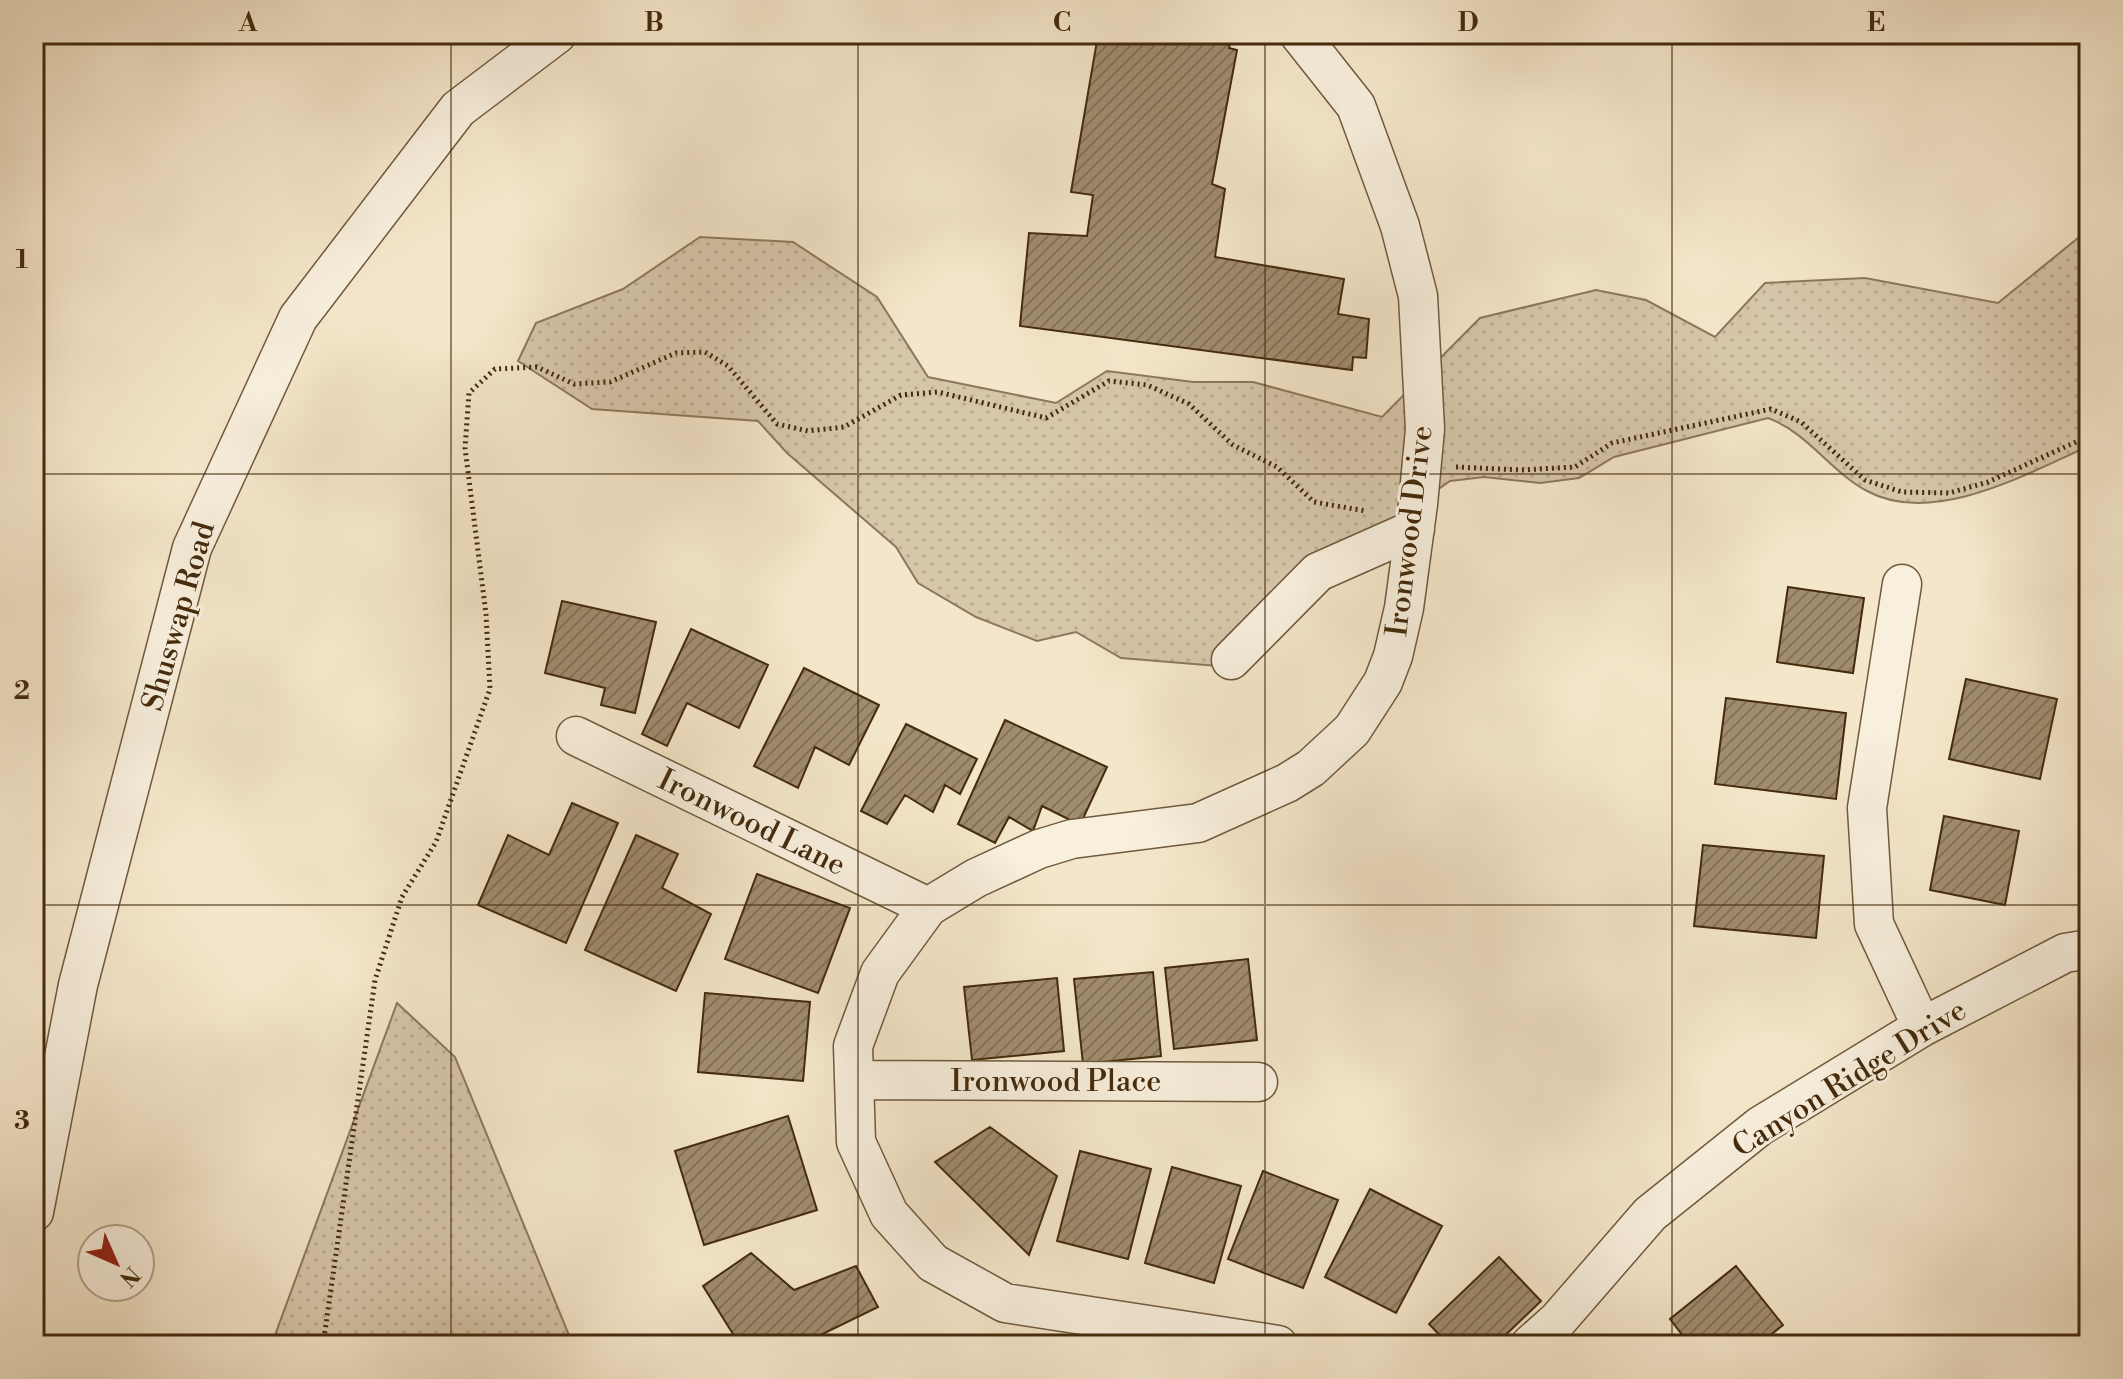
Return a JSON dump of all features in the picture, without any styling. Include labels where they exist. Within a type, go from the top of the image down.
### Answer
[{"type":"street","name":"Shuswap Road","points":[[34,1212],[78,985],[192,548],[298,318],[458,109],[557,34]]},
{"type":"street","name":"Ironwood Drive","points":[[1278,1345],[1005,1303],[933,1263],[889,1214],[856,1142],[853,1046],[880,973],[928,907],[997,867],[1039,849],[1072,839],[1198,823],[1287,783],[1311,768],[1352,730],[1383,682],[1402,618],[1420,489],[1425,429],[1418,296],[1404,240],[1356,106],[1299,34]]},
{"type":"street","points":[[1231,660],[1318,572],[1415,529]]},
{"type":"street","points":[[1902,584],[1867,808],[1874,924],[1922,1027]]},
{"type":"street","name":"Ironwood Lane","points":[[576,736],[928,907]]},
{"type":"street","name":"Canyon Ridge Drive","points":[[1530,1345],[1558,1320],[1650,1214],[1760,1126],[1922,1027],[2065,953],[2089,949]]},
{"type":"street","name":"Ironwood Place","points":[[854,1080],[1258,1082]]},
{"type":"path","points":[[323,1345],[375,980],[402,897],[436,842],[490,689],[486,614],[465,448],[469,393],[495,369],[537,367],[574,384],[610,382],[676,353],[705,352],[728,366],[777,424],[808,431],[844,427],[901,395],[938,392],[1046,418],[1109,381],[1147,385],[1189,404],[1233,445],[1277,467],[1314,502],[1371,512],[1420,489],[1458,466],[1521,470],[1575,467],[1612,443],[1771,409],[1801,422],[1865,480],[1902,492],[1949,493],[1988,482],[2089,436]]},
{"type":"shaded area","points":[[2089,229],[2089,446],[1980,492],[1921,503],[1893,501],[1867,491],[1795,433],[1768,418],[1614,457],[1579,478],[1540,483],[1484,477],[1450,481],[1376,533],[1218,666],[1121,658],[1076,632],[1037,641],[976,617],[918,583],[896,547],[787,453],[758,421],[592,409],[518,361],[536,323],[623,289],[700,237],[793,242],[877,297],[928,377],[1056,403],[1107,371],[1193,382],[1253,382],[1382,417],[1480,318],[1596,290],[1646,300],[1715,337],[1765,283],[1865,278],[1998,303]]},
{"type":"shaded area","points":[[397,1003],[455,1057],[573,1345],[277,1345],[274,1338]]},
{"type":"building","points":[[1232,34],[1229,48],[1237,50],[1212,184],[1225,189],[1215,257],[1344,279],[1338,314],[1369,319],[1366,358],[1353,357],[1352,370],[1020,326],[1029,233],[1087,236],[1093,195],[1071,192],[1098,35]]},
{"type":"building","points":[[1788,587],[1864,598],[1853,673],[1777,662]]},
{"type":"building","points":[[562,601],[656,622],[635,713],[601,705],[605,688],[545,673]]},
{"type":"building","points":[[691,629],[768,665],[739,728],[687,703],[667,746],[642,734]]},
{"type":"building","points":[[804,668],[879,705],[849,765],[815,747],[798,788],[754,766]]},
{"type":"building","points":[[1966,679],[2057,699],[2040,779],[1949,759]]},
{"type":"building","points":[[1726,698],[1846,713],[1836,799],[1715,784]]},
{"type":"building","points":[[1005,720],[1107,767],[1080,825],[1042,806],[1033,831],[1009,817],[995,843],[958,824]]},
{"type":"building","points":[[906,724],[977,759],[960,794],[945,785],[933,812],[905,795],[887,824],[861,811]]},
{"type":"building","points":[[572,803],[618,823],[566,943],[478,905],[508,835],[549,855]]},
{"type":"building","points":[[1944,816],[2019,831],[2005,905],[1930,890]]},
{"type":"building","points":[[636,835],[678,854],[662,888],[711,914],[676,991],[585,950]]},
{"type":"building","points":[[1703,845],[1824,856],[1816,938],[1694,926]]},
{"type":"building","points":[[757,874],[850,908],[818,993],[725,959]]},
{"type":"building","points":[[1248,959],[1257,1040],[1174,1049],[1165,968]]},
{"type":"building","points":[[1153,972],[1161,1056],[1083,1064],[1074,979]]},
{"type":"building","points":[[1057,978],[1064,1051],[972,1060],[964,987]]},
{"type":"building","points":[[705,993],[810,1002],[803,1081],[698,1072]]},
{"type":"building","points":[[788,1116],[817,1210],[704,1245],[675,1151]]},
{"type":"building","points":[[990,1127],[1057,1176],[1029,1255],[935,1162]]},
{"type":"building","points":[[1080,1151],[1151,1169],[1128,1259],[1057,1241]]},
{"type":"building","points":[[1172,1167],[1241,1186],[1214,1283],[1145,1263]]},
{"type":"building","points":[[1263,1171],[1338,1200],[1303,1288],[1228,1259]]},
{"type":"building","points":[[1370,1189],[1442,1226],[1396,1313],[1325,1277]]},
{"type":"building","points":[[751,1253],[794,1290],[856,1266],[878,1307],[800,1345],[718,1345],[733,1334],[703,1286]]},
{"type":"building","points":[[1499,1257],[1541,1301],[1495,1345],[1449,1345],[1429,1324]]},
{"type":"building","points":[[1736,1266],[1783,1325],[1758,1345],[1690,1345],[1670,1319]]}]
